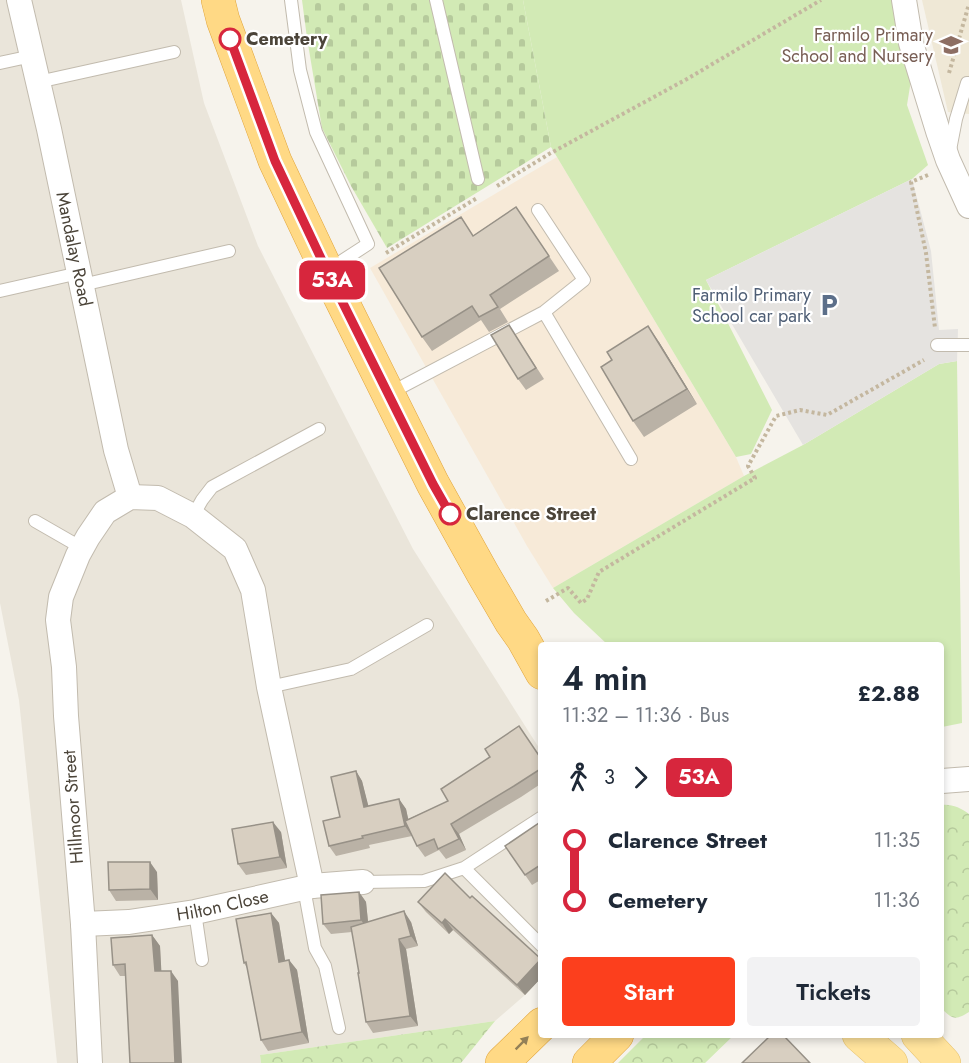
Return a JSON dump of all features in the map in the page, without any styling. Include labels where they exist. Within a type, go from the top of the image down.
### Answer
[{"type":"highway","points":[[218,0],[222,20],[275,161],[327,271],[433,484],[511,622],[532,645],[538,662]]},
{"type":"highway","points":[[502,1063],[538,1028]]},
{"type":"highway","points":[[589,1063],[613,1038]]},
{"type":"main road","points":[[862,1038],[891,1063]]},
{"type":"main road","points":[[921,1038],[944,1063]]},
{"type":"street","name":"Mandalay Road","points":[[19,0],[49,129],[116,450],[129,497]]},
{"type":"street","points":[[904,0],[911,43],[938,131],[948,160],[969,206]]},
{"type":"street","points":[[129,497],[158,498],[193,516],[235,549],[252,590],[308,887]]},
{"type":"street","name":"Hillmoor Street","points":[[90,1063],[64,667],[58,620],[61,597],[80,551],[105,512],[129,497]]},
{"type":"street","points":[[944,781],[969,779]]},
{"type":"street","name":"Hilton Close","points":[[82,924],[129,922],[195,912],[308,887],[363,882]]},
{"type":"lane","points":[[291,0],[300,70],[316,132],[368,244],[327,271]]},
{"type":"lane","points":[[436,0],[478,179]]},
{"type":"lane","points":[[38,82],[174,52]]},
{"type":"lane","points":[[0,63],[32,56]]},
{"type":"lane","points":[[948,160],[956,119],[967,83],[969,83]]},
{"type":"lane","points":[[388,394],[544,312],[584,280],[538,210]]},
{"type":"lane","points":[[0,291],[80,279],[229,251]]},
{"type":"lane","points":[[544,312],[631,459]]},
{"type":"lane","points":[[937,345],[969,345]]},
{"type":"lane","points":[[193,516],[212,487],[319,429]]},
{"type":"lane","points":[[35,521],[80,551]]},
{"type":"lane","points":[[269,687],[351,669],[427,625]]},
{"type":"lane","points":[[363,882],[424,880],[464,868],[538,820]]},
{"type":"lane","points":[[464,868],[538,942]]},
{"type":"lane","points":[[308,887],[315,948],[326,966],[339,1028]]},
{"type":"lane","points":[[195,912],[202,960]]},
{"type":"path","points":[[490,190],[549,154],[687,79],[821,0]]},
{"type":"path","points":[[385,254],[481,196]]},
{"type":"path","points":[[546,601],[568,588],[581,603],[586,599],[599,572],[755,478],[748,466],[776,417],[800,410],[827,415],[938,353],[937,345]]},
{"type":"shaded area","points":[[0,0],[181,0],[204,103],[258,246],[413,549],[538,746],[538,980],[495,1021],[260,1055],[261,1063],[57,1063],[19,700],[0,603]]},
{"type":"shaded area","name":"Farmilo Primary School and Nursery","points":[[922,0],[969,0],[969,114],[948,112]]},
{"type":"shaded area","points":[[557,157],[736,457],[744,476],[553,588],[370,268]]},
{"type":"shaded area","name":"Farmilo Primary School car park","points":[[912,179],[931,251],[939,330],[958,329],[957,361],[939,364],[803,445],[706,280]]},
{"type":"green space","points":[[302,0],[523,0],[551,147],[387,248],[351,186],[322,128]]},
{"type":"green space","points":[[523,0],[893,0],[912,74],[907,105],[928,165],[912,179],[706,280],[772,410],[751,454],[736,457],[551,147]]},
{"type":"green space","points":[[957,361],[962,723],[944,727],[944,642],[605,642],[574,613],[553,588],[744,476],[803,445],[939,364]]},
{"type":"green space","points":[[944,805],[956,807],[969,814],[969,1012],[958,1017],[949,1015],[944,1011]]},
{"type":"green space","points":[[495,1021],[461,1063],[261,1063],[260,1055]]},
{"type":"green space","points":[[643,1038],[731,1038],[705,1063],[618,1063]]},
{"type":"building","points":[[516,207],[549,256],[490,295],[498,307],[479,317],[472,306],[422,337],[379,268],[461,217],[473,236]]},
{"type":"building","points":[[509,325],[536,368],[518,379],[491,335]]},
{"type":"building","points":[[648,326],[687,389],[633,421],[601,367],[612,360],[607,352]]},
{"type":"building","points":[[519,726],[538,754],[538,771],[451,824],[459,839],[438,849],[434,839],[417,846],[405,821],[448,801],[441,789],[490,757],[485,749]]},
{"type":"building","points":[[356,771],[364,807],[399,799],[405,826],[329,846],[323,821],[340,817],[331,777]]},
{"type":"building","points":[[273,822],[280,857],[238,864],[232,829]]},
{"type":"building","points":[[538,824],[538,867],[525,875],[505,846]]},
{"type":"building","points":[[108,862],[150,862],[150,889],[109,890]]},
{"type":"building","points":[[445,873],[470,898],[472,896],[538,956],[538,962],[517,985],[445,919],[442,923],[418,902]]},
{"type":"building","points":[[359,892],[361,920],[323,924],[321,895]]},
{"type":"building","points":[[404,911],[411,936],[399,939],[410,1016],[366,1022],[351,927]]},
{"type":"building","points":[[271,913],[279,962],[289,960],[302,1032],[261,1040],[236,919]]},
{"type":"building","points":[[152,935],[155,971],[171,971],[175,1063],[130,1063],[125,964],[113,965],[111,938]]},
{"type":"building","points":[[768,1038],[786,1038],[810,1063],[742,1063]]},
{"type":"bus line","name":"53A","points":[[230,39],[275,161],[327,271],[450,514]]},
{"type":"place","name":"Cemetery","points":[[230,39]]},
{"type":"place","name":"Farmilo Primary School and Nursery","points":[[951,45]]},
{"type":"place","name":"Farmilo Primary School car park","points":[[829,305]]},
{"type":"place","name":"Clarence Street","points":[[450,514]]}]
